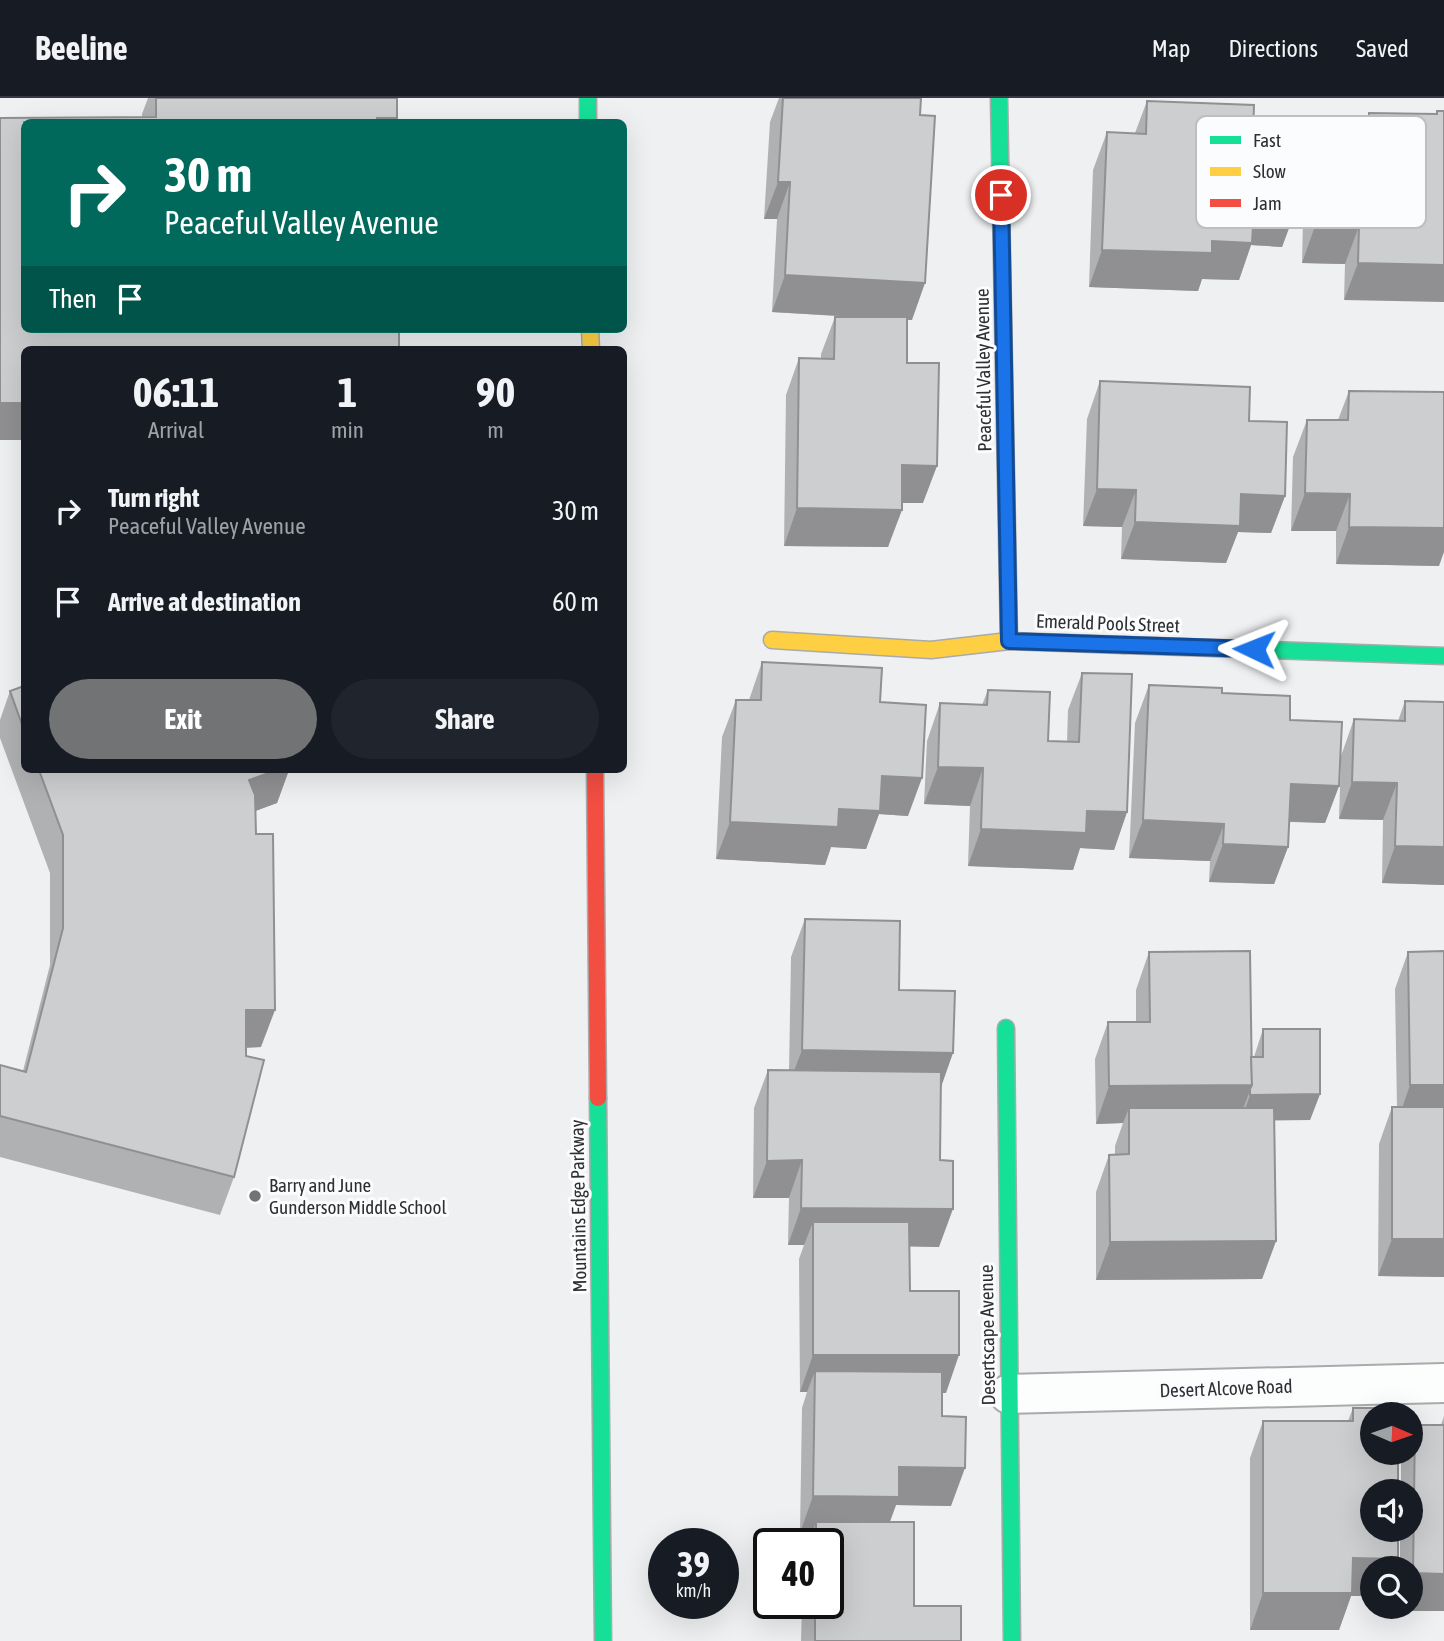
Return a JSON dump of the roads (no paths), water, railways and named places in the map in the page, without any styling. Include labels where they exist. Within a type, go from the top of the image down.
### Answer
[{"type":"street","points":[[588,98],[588,119]]},
{"type":"street","name":"Peaceful Valley Avenue","points":[[999,98],[1009,641]]},
{"type":"street","name":"Emerald Pools Street","points":[[772,640],[931,650],[1009,641],[1444,656]]},
{"type":"street","name":"Mountains Edge Parkway","points":[[595,773],[603,1641]]},
{"type":"street","name":"Desertscape Avenue","points":[[1006,1028],[1012,1641]]},
{"type":"street","name":"Desert Alcove Road","points":[[1009,1394],[1444,1382]]},
{"type":"place","name":"Barry and June Gunderson Middle School","points":[[255,1196]]}]
